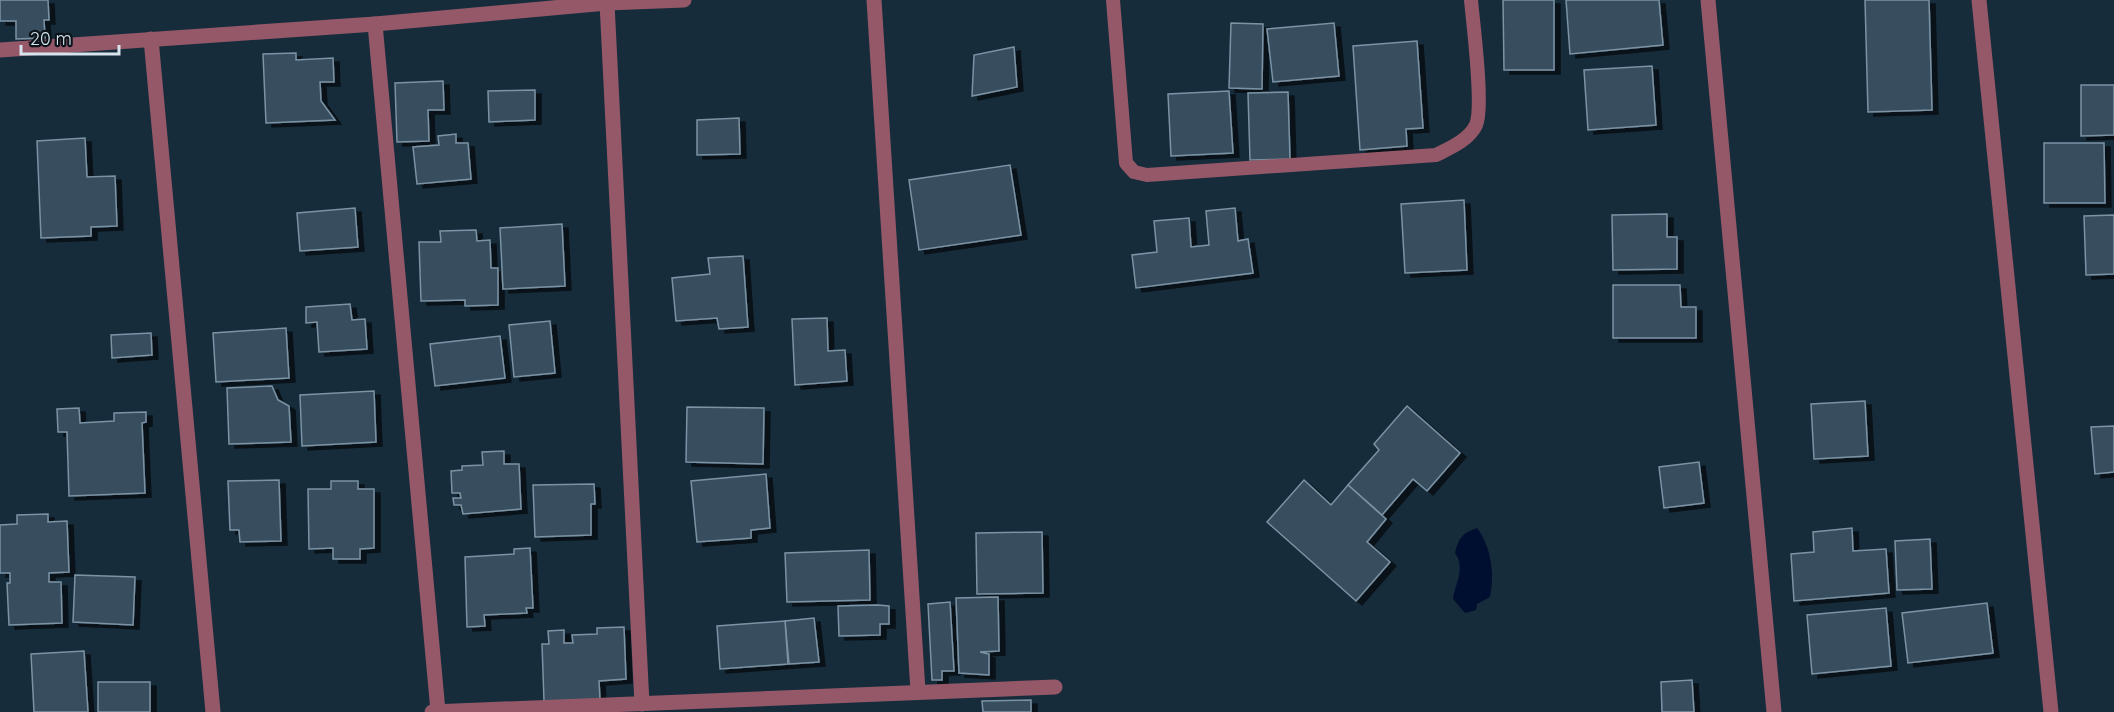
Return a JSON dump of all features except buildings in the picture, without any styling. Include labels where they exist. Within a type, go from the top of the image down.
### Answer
[{"type":"street","points":[[0,50],[375,24],[607,3],[684,0]]},
{"type":"street","points":[[873,0],[918,691]]},
{"type":"street","points":[[1708,0],[1774,712]]},
{"type":"street","points":[[1979,0],[2051,712]]},
{"type":"street","points":[[607,3],[642,704]]},
{"type":"street","points":[[375,24],[435,712],[1055,687]]},
{"type":"street","points":[[151,39],[213,712]]},
{"type":"lane","points":[[1113,0],[1126,163],[1134,172],[1148,175],[1436,155],[1461,143],[1476,124],[1478,67],[1471,0]]},
{"type":"water","points":[[1477,528],[1486,543],[1491,561],[1490,597],[1477,604],[1476,610],[1465,613],[1453,599],[1460,570],[1455,553],[1462,537]]}]
